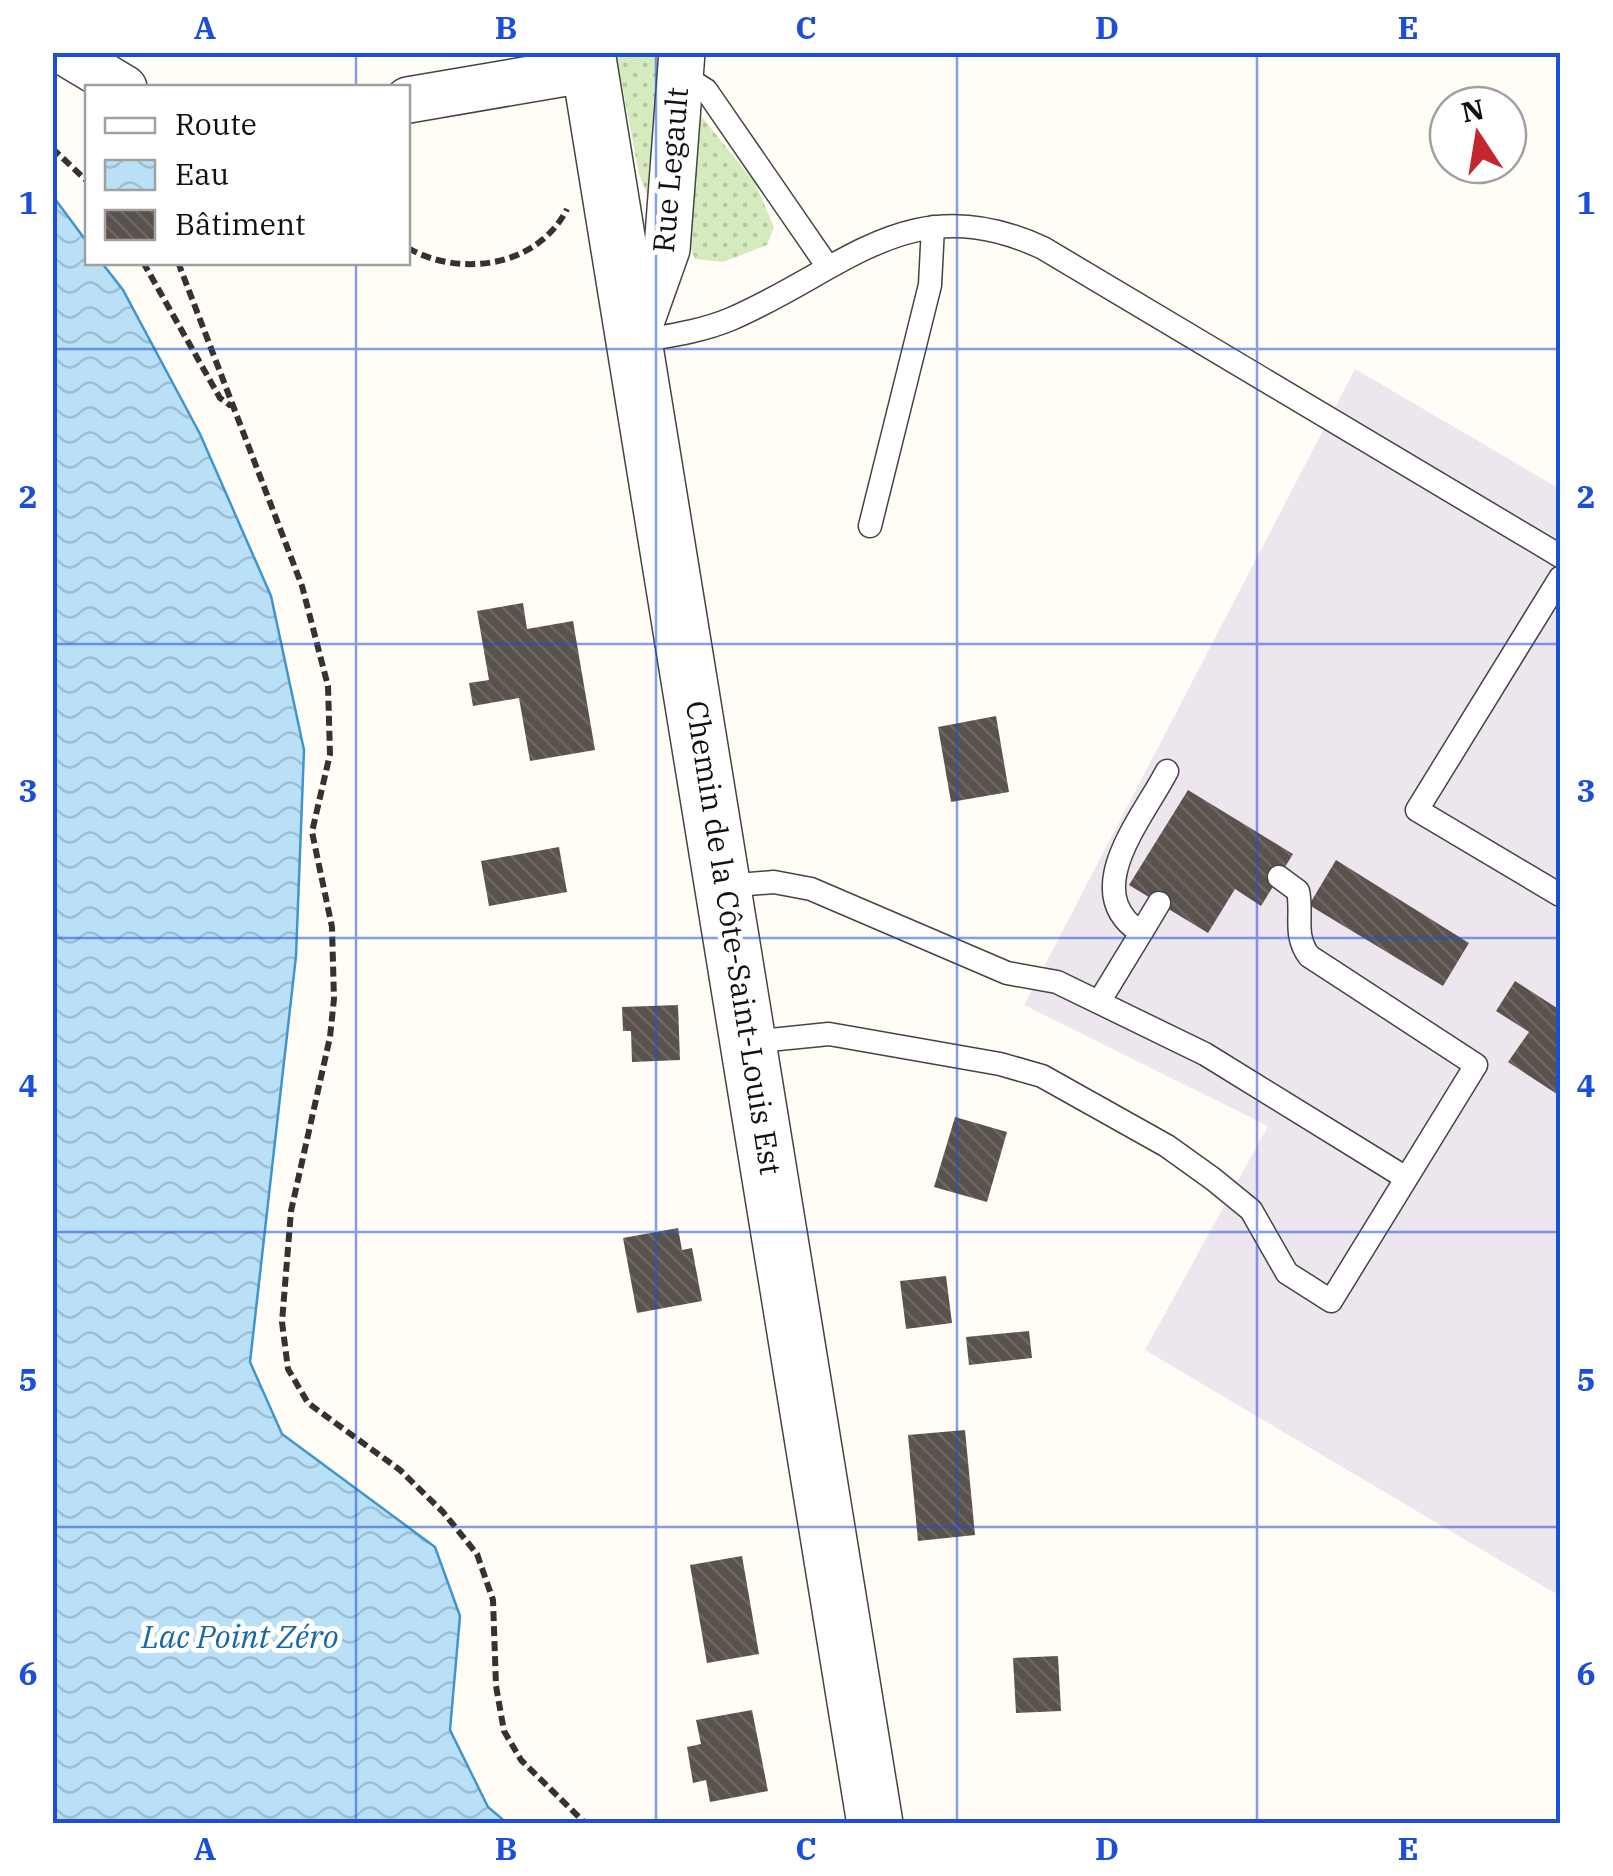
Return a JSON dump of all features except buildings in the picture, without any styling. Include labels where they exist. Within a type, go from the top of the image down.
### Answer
[{"type":"street","points":[[64,52],[119,85]]},
{"type":"street","points":[[410,100],[588,61]]},
{"type":"street","name":"Chemin de la Côte-Saint-Louis Est","points":[[588,61],[726,886],[875,1824]]},
{"type":"street","name":"Rue Legault","points":[[634,342],[667,249],[681,64]]},
{"type":"lane","points":[[681,64],[706,90],[828,267]]},
{"type":"lane","points":[[634,342],[720,323],[879,242],[933,227],[982,226],[1043,248],[1560,556]]},
{"type":"lane","points":[[870,526],[930,285],[933,227]]},
{"type":"lane","points":[[1560,578],[1417,810],[1560,895]]},
{"type":"lane","points":[[1140,933],[1117,914],[1110,883],[1168,771]]},
{"type":"lane","points":[[750,1042],[829,1034],[1000,1064],[1042,1076],[1167,1146],[1213,1179],[1250,1210],[1287,1273],[1331,1301],[1476,1065],[1309,956],[1301,946],[1298,891],[1279,877]]},
{"type":"lane","points":[[726,886],[774,882],[812,889],[1007,973],[1057,982],[1205,1054],[1406,1178]]},
{"type":"lane","points":[[1099,1002],[1159,903]]},
{"type":"path","points":[[52,148],[85,179]]},
{"type":"path","points":[[410,249],[452,265],[501,260],[540,241],[564,216],[571,200]]},
{"type":"path","points":[[145,265],[220,398],[232,406]]},
{"type":"path","points":[[179,265],[310,610],[330,711],[330,754],[312,832],[332,927],[334,1000],[330,1037],[291,1211],[283,1295],[284,1356],[292,1382],[308,1403],[400,1470],[443,1512],[477,1554],[493,1600],[496,1686],[504,1730],[521,1760],[586,1824]]},
{"type":"shaded area","points":[[1355,369],[1560,489],[1560,1596],[1145,1350],[1268,1126],[1024,1005]]},
{"type":"green space","points":[[616,53],[664,53],[651,204],[639,174]]},
{"type":"green space","points":[[697,111],[755,183],[774,227],[767,245],[723,262],[695,259],[688,242]]},
{"type":"water","name":"Lac Point Zéro","points":[[52,195],[85,239],[85,265],[104,265],[123,290],[200,434],[271,596],[304,750],[296,956],[250,1362],[282,1434],[435,1547],[460,1616],[450,1730],[488,1807],[507,1823],[53,1823]]}]
